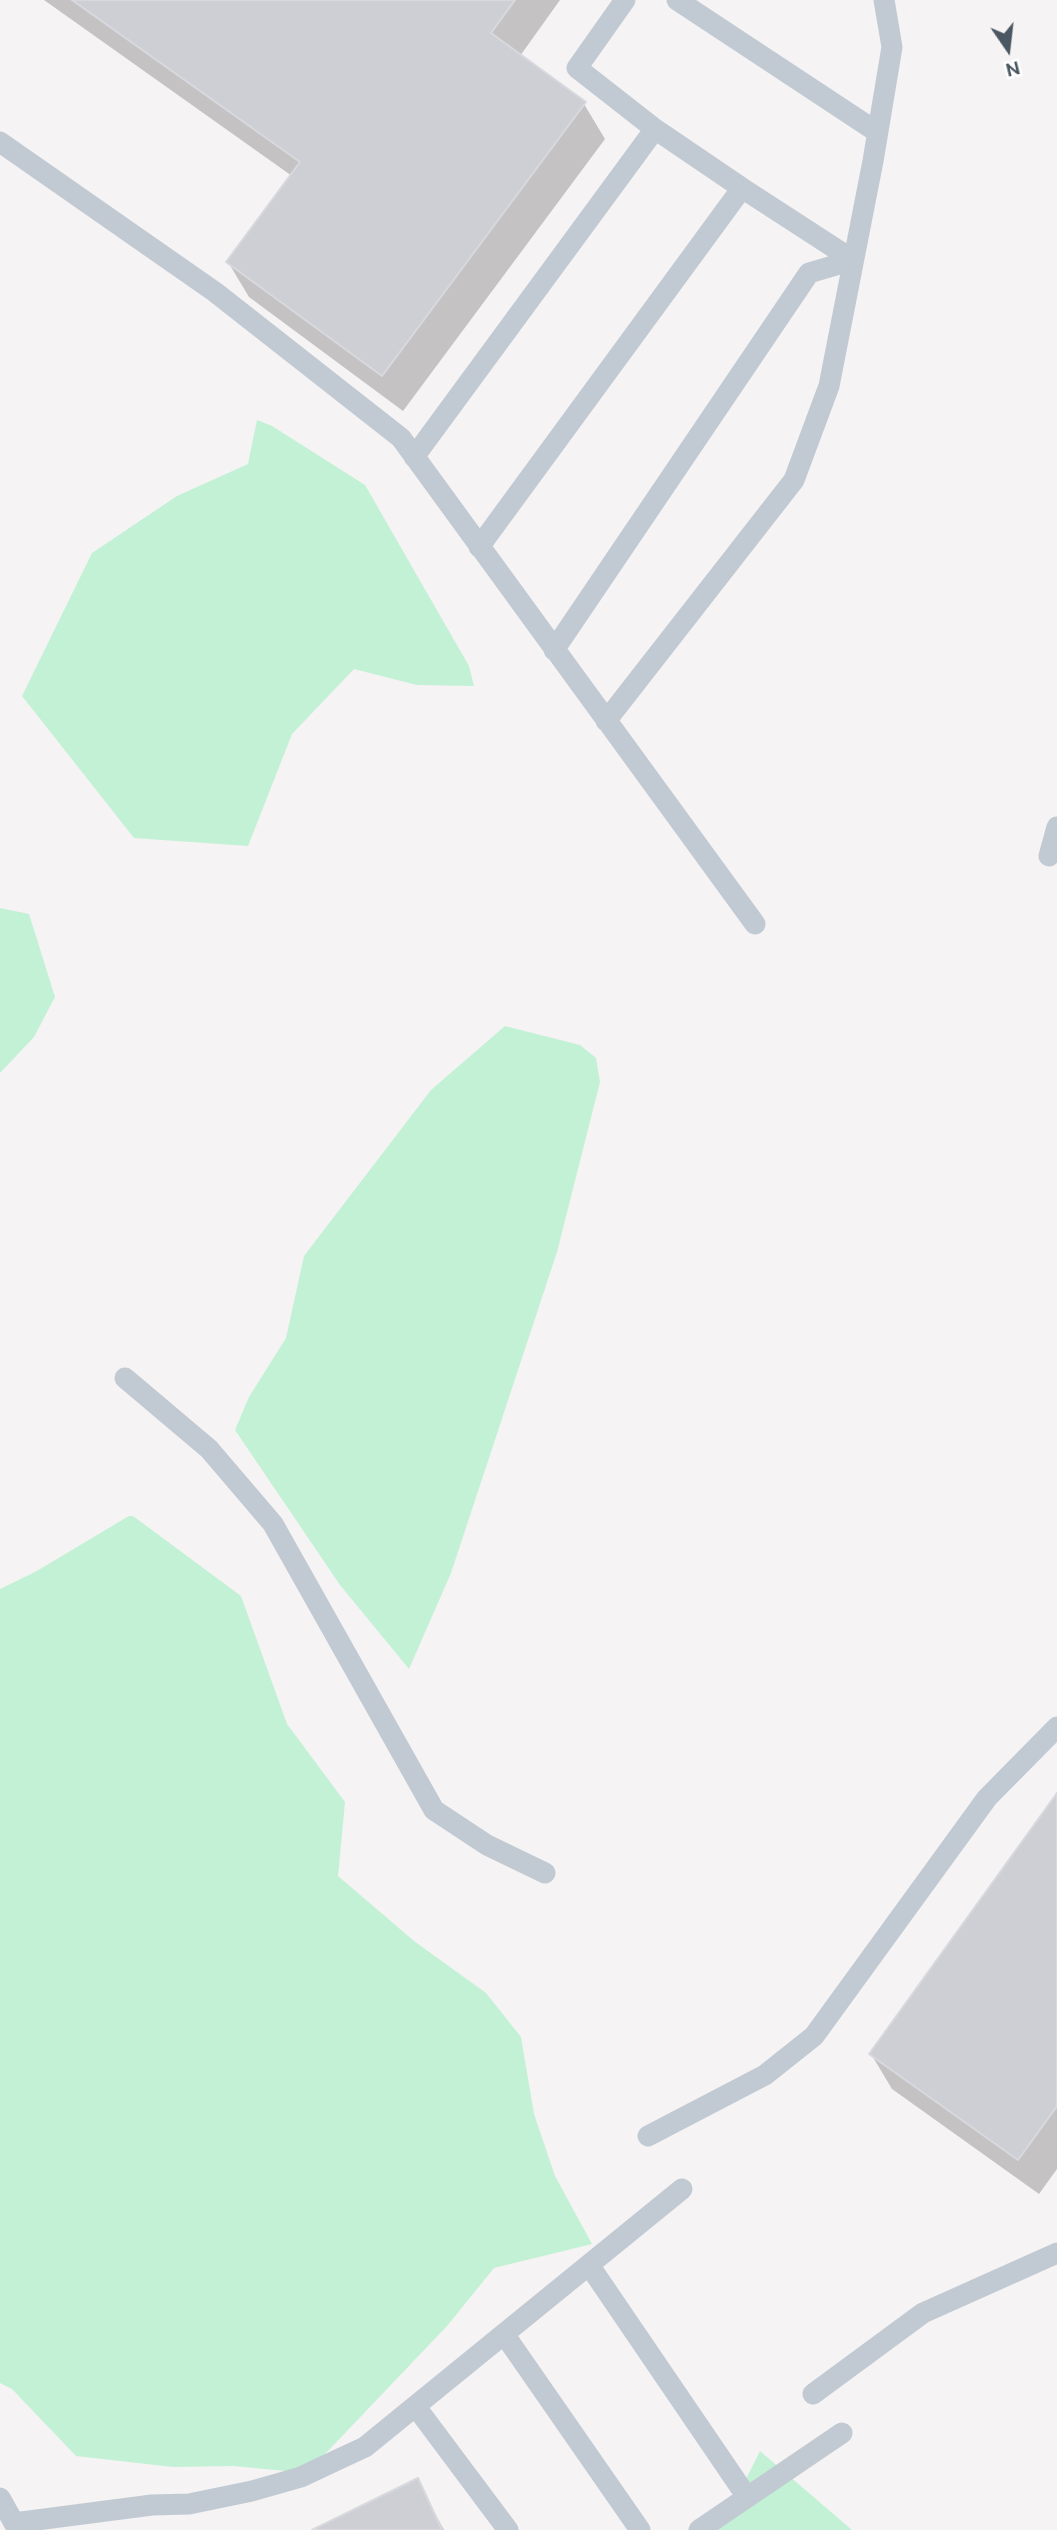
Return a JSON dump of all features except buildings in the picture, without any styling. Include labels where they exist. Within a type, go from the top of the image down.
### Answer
[{"type":"lane","points":[[625,0],[577,68],[655,129],[853,260]]},
{"type":"lane","points":[[677,0],[877,132]]},
{"type":"lane","points":[[606,721],[794,480],[829,386],[877,132],[892,47],[884,0]]},
{"type":"lane","points":[[414,457],[655,129]]},
{"type":"lane","points":[[0,142],[215,292],[401,438],[755,925]]},
{"type":"lane","points":[[479,547],[742,188]]},
{"type":"lane","points":[[554,650],[809,273],[853,260]]},
{"type":"lane","points":[[1049,856],[1057,827]]},
{"type":"lane","points":[[125,1378],[209,1450],[273,1524],[434,1810],[487,1845],[545,1873]]},
{"type":"lane","points":[[648,2136],[765,2075],[814,2036],[987,1798],[1057,1727]]},
{"type":"lane","points":[[0,2498],[7,2527],[152,2505],[188,2504],[301,2477],[365,2448],[682,2189]]},
{"type":"lane","points":[[813,2394],[923,2313],[1057,2253]]},
{"type":"lane","points":[[589,2265],[747,2497]]},
{"type":"lane","points":[[504,2334],[640,2530]]},
{"type":"lane","points":[[416,2406],[508,2530]]},
{"type":"lane","points":[[699,2530],[842,2433]]},
{"type":"green space","points":[[257,420],[272,426],[365,485],[469,666],[474,686],[417,685],[354,669],[292,734],[248,846],[134,838],[22,696],[92,553],[177,496],[248,464]]},
{"type":"green space","points":[[0,908],[29,914],[55,997],[34,1037],[0,1073]]},
{"type":"green space","points":[[505,1026],[580,1045],[596,1058],[600,1082],[557,1252],[451,1573],[409,1669],[340,1585],[235,1430],[249,1397],[286,1338],[304,1256],[431,1090]]},
{"type":"green space","points":[[133,1516],[241,1596],[287,1724],[345,1802],[338,1876],[414,1941],[486,1993],[521,2037],[534,2114],[555,2176],[592,2244],[494,2268],[447,2326],[307,2473],[233,2466],[173,2467],[76,2456],[12,2389],[0,2383],[0,1589],[35,1572]]},
{"type":"green space","points":[[760,2451],[852,2530],[697,2530],[731,2509]]}]
